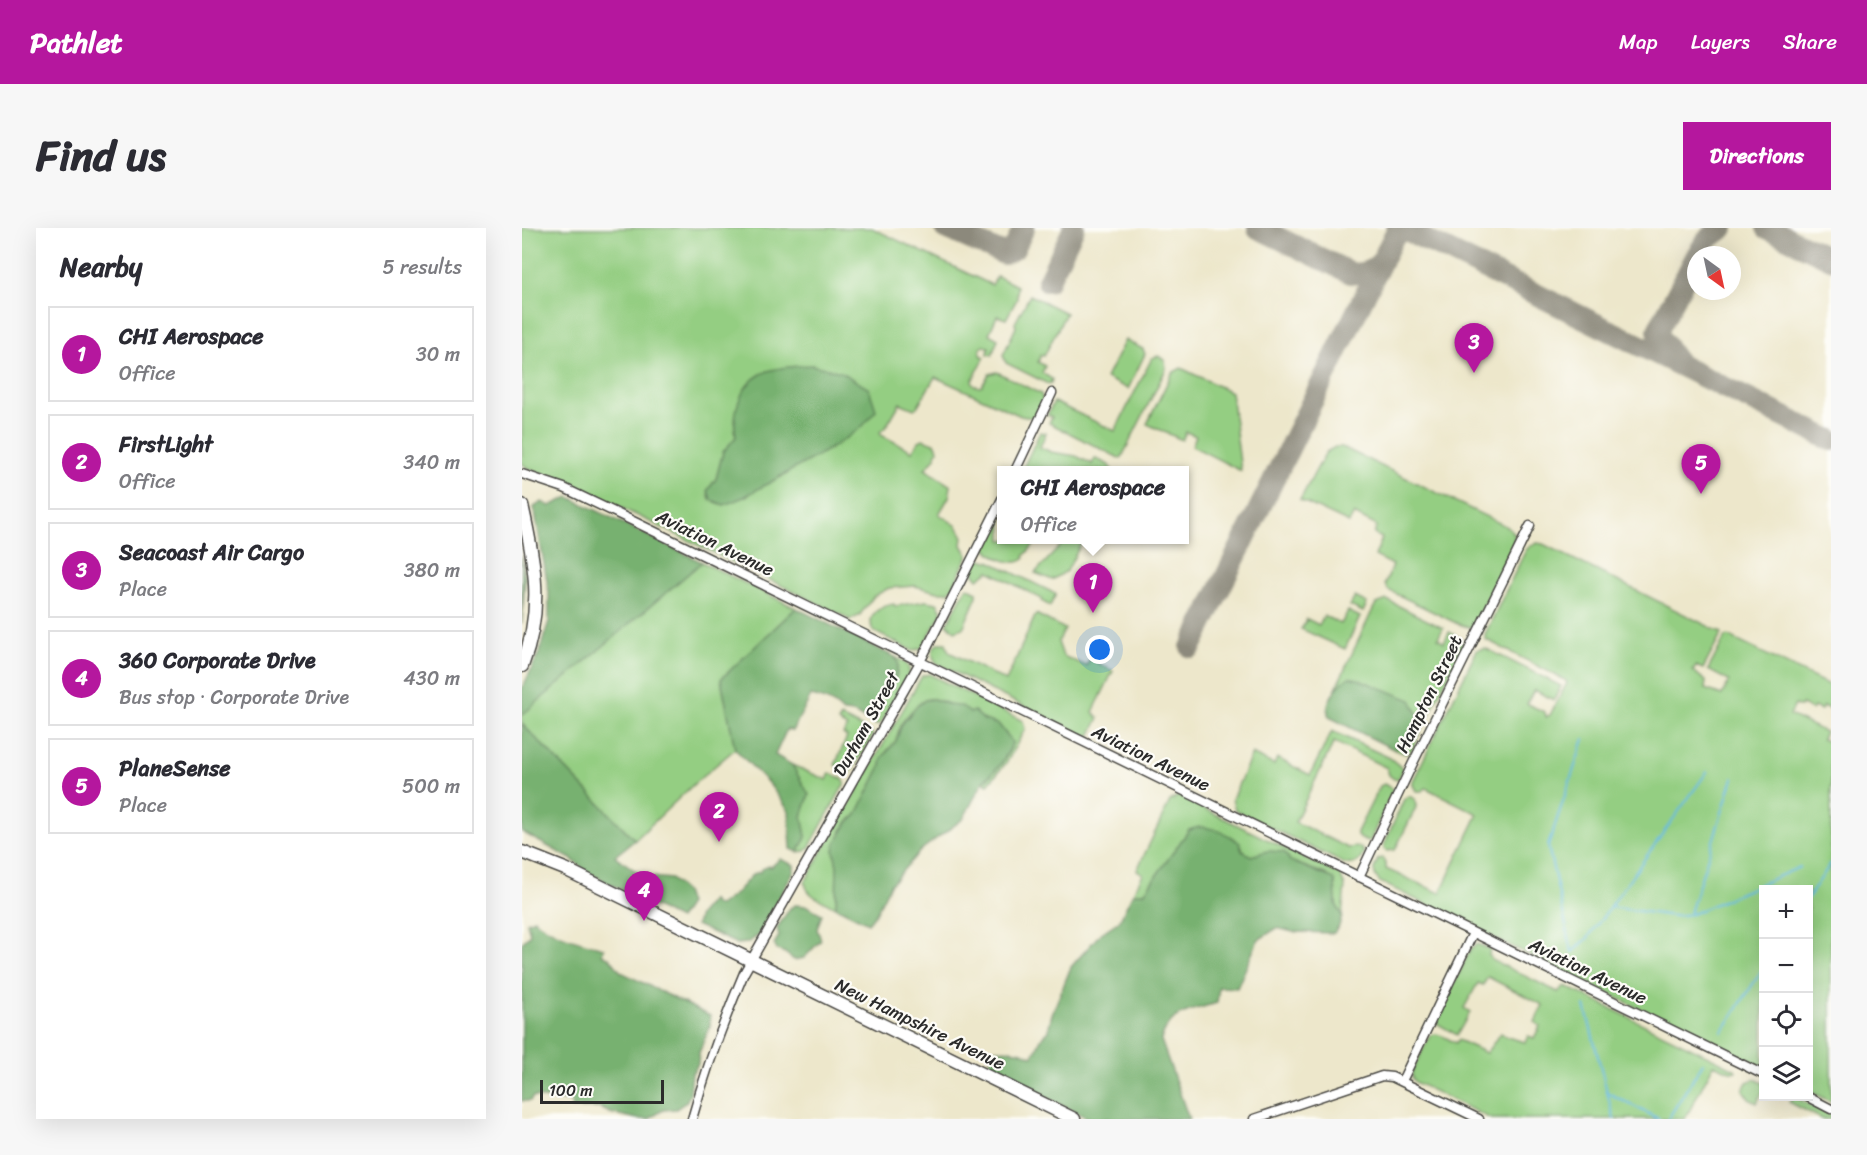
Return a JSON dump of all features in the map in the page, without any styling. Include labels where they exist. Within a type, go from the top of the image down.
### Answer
[{"type":"street","points":[[1017,466],[1052,393]]},
{"type":"street","name":"Aviation Avenue","points":[[522,474],[564,488],[1759,1073]]},
{"type":"street","points":[[522,505],[534,560],[536,589],[533,633],[522,666]]},
{"type":"street","name":"Durham Street","points":[[692,1119],[725,1016],[751,961],[920,662],[997,509]]},
{"type":"street","name":"Hampton Street","points":[[1359,877],[1530,526]]},
{"type":"street","name":"New Hampshire Avenue","points":[[522,852],[565,869],[1074,1119]]},
{"type":"street","points":[[1402,1081],[1473,933]]},
{"type":"street","points":[[1254,1119],[1372,1078],[1392,1077],[1479,1119]]},
{"type":"street","points":[[1813,1100],[1831,1109]]},
{"type":"green space","points":[[522,228],[872,228],[992,285],[997,276],[1017,286],[1017,299],[1006,319],[997,316],[989,334],[998,339],[992,355],[988,354],[989,347],[984,346],[980,349],[980,355],[985,357],[972,381],[974,385],[982,386],[989,374],[997,372],[1041,394],[1043,400],[1036,415],[1034,417],[1021,416],[935,377],[917,407],[914,409],[900,403],[886,427],[880,432],[881,435],[912,451],[923,439],[936,444],[938,450],[925,469],[951,486],[949,497],[939,514],[957,526],[963,537],[962,545],[968,555],[953,587],[948,592],[915,586],[889,588],[874,596],[859,616],[849,620],[599,497],[526,467],[522,463]],"holes":[[[734,430],[787,474],[724,505],[710,500],[708,490],[716,479],[723,452],[736,437]]]},
{"type":"green space","points":[[1030,295],[1066,313],[1044,356],[1041,355],[1038,362],[1045,366],[1042,373],[1052,379],[1048,384],[1006,363],[1003,355],[1016,327],[1015,323]]},
{"type":"green space","points":[[1125,340],[1143,349],[1145,354],[1128,389],[1106,378]]},
{"type":"green space","points":[[1158,356],[1165,360],[1166,369],[1121,459],[1049,423],[1052,417],[1047,415],[1054,402],[1115,431],[1152,358]]},
{"type":"green space","points":[[812,365],[841,372],[869,389],[876,410],[862,427],[833,447],[744,497],[724,505],[711,500],[708,490],[716,479],[723,452],[736,437],[736,410],[747,386],[753,379],[772,370]]},
{"type":"green space","points":[[1181,368],[1231,392],[1241,471],[1192,446],[1196,436],[1186,432],[1182,440],[1147,424],[1172,373]]},
{"type":"green space","points":[[1040,432],[1046,433],[1040,447],[1051,452],[1076,456],[1092,464],[1095,458],[1110,466],[1024,466]]},
{"type":"green space","points":[[1335,447],[1342,447],[1510,528],[1515,535],[1513,544],[1473,628],[1458,624],[1388,590],[1385,584],[1393,565],[1375,556],[1382,538],[1374,534],[1377,526],[1354,514],[1349,523],[1300,500],[1326,452]]},
{"type":"green space","points":[[569,497],[702,562],[522,715],[522,689],[539,653],[549,621],[549,592],[534,507],[542,502],[550,506]]},
{"type":"green space","points":[[997,521],[997,544],[1034,544],[1024,556],[1025,558],[1016,562],[1010,562],[994,555],[986,547]]},
{"type":"green space","points":[[1062,544],[1081,544],[1067,571],[1052,580],[1035,573]]},
{"type":"green space","points":[[1543,544],[1722,633],[1703,669],[1696,666],[1693,671],[1706,681],[1705,689],[1722,695],[1729,681],[1708,670],[1725,637],[1728,636],[1831,686],[1831,710],[1823,706],[1821,710],[1814,707],[1812,710],[1802,705],[1800,707],[1795,705],[1790,715],[1825,732],[1822,739],[1831,743],[1831,1102],[1813,1093],[1813,885],[1759,885],[1759,1067],[1380,882],[1375,876],[1374,869],[1378,859],[1382,858],[1386,863],[1386,869],[1440,893],[1478,814],[1426,788],[1416,791],[1412,783],[1477,650],[1485,648],[1561,686],[1554,700],[1534,690],[1527,704],[1545,712],[1546,717],[1550,715],[1567,683],[1485,639],[1485,634],[1526,550],[1532,545]]},
{"type":"green space","points":[[522,555],[525,578],[522,624]]},
{"type":"green space","points":[[979,559],[989,561],[1056,594],[1050,606],[1041,601],[1042,599],[989,571],[978,579],[973,567]]},
{"type":"green space","points":[[702,562],[796,608],[721,679],[735,749],[635,840],[522,724],[522,715]]},
{"type":"green space","points":[[967,587],[977,592],[977,596],[963,628],[955,631],[947,624]]},
{"type":"green space","points":[[1355,597],[1367,603],[1363,612],[1350,606]]},
{"type":"green space","points":[[1387,600],[1443,628],[1438,638],[1444,642],[1449,632],[1463,643],[1411,751],[1406,754],[1395,750],[1402,739],[1406,738],[1341,683],[1334,692],[1374,607]]},
{"type":"green space","points":[[926,601],[937,603],[941,614],[922,648],[913,651],[873,631],[871,620],[879,609],[894,604],[895,606]]},
{"type":"green space","points":[[796,608],[895,657],[898,663],[896,677],[888,682],[885,692],[881,694],[875,709],[867,720],[853,713],[843,712],[828,701],[811,696],[792,731],[787,729],[775,755],[792,765],[809,795],[802,816],[806,837],[798,852],[791,849],[789,811],[770,785],[735,749],[721,679]]},
{"type":"green space","points":[[1348,611],[1360,617],[1345,649],[1301,629],[1307,619],[1319,625],[1324,616],[1341,624]]},
{"type":"green space","points":[[1036,614],[1065,629],[1058,642],[1063,656],[1086,666],[1090,659],[1113,671],[1093,712],[1099,718],[1090,736],[1084,736],[938,664],[934,659],[932,653],[934,648],[939,643],[946,643],[949,652],[1006,681]]},
{"type":"green space","points":[[895,657],[908,665],[909,674],[881,723],[876,725],[867,720],[875,709],[881,694],[885,692],[888,682],[896,677],[898,663]]},
{"type":"green space","points":[[929,674],[1023,721],[1025,729],[1007,762],[988,784],[984,782],[1005,759],[1011,748],[1012,742],[999,725],[984,720],[974,711],[970,713],[962,707],[935,699],[925,700],[915,708],[901,724],[895,742],[884,755],[881,766],[856,816],[849,820],[841,832],[834,850],[837,866],[836,907],[812,895],[805,882],[922,676]]},
{"type":"green space","points":[[1349,677],[1411,700],[1420,718],[1411,735],[1402,739],[1395,750],[1329,717],[1330,700],[1336,689]]},
{"type":"green space","points":[[933,699],[962,706],[970,713],[974,711],[984,720],[999,725],[1012,742],[1011,747],[1000,765],[983,782],[963,819],[921,850],[890,885],[876,913],[868,923],[836,907],[837,866],[834,850],[836,842],[849,821],[856,816],[881,766],[882,758],[896,741],[902,724],[916,707],[925,700]]},
{"type":"green space","points":[[841,717],[873,735],[851,772],[835,765],[847,737],[843,734],[847,727],[838,722]]},
{"type":"green space","points":[[522,724],[635,840],[615,856],[643,876],[671,879],[685,892],[689,904],[679,919],[589,873],[571,859],[522,832]]},
{"type":"green space","points":[[1332,731],[1390,758],[1403,769],[1398,779],[1394,779],[1389,775],[1387,768],[1334,742],[1295,822],[1350,849],[1355,846],[1361,848],[1364,853],[1357,862],[1352,864],[1345,864],[1235,810],[1232,799],[1252,754],[1274,765],[1277,758],[1310,775]]},
{"type":"green space","points":[[792,765],[827,780],[830,773],[843,779],[845,783],[809,848],[798,852],[806,837],[802,816],[809,795]]},
{"type":"green space","points":[[1384,784],[1393,789],[1370,841],[1363,840],[1357,836],[1357,832],[1380,786]]},
{"type":"green space","points":[[1178,796],[1340,875],[1345,886],[1342,916],[1336,904],[1335,881],[1325,874],[1290,861],[1288,857],[1268,851],[1251,856],[1242,850],[1242,846],[1189,830],[1144,893],[1133,893],[1143,874],[1137,870],[1170,801]]},
{"type":"green space","points":[[1409,796],[1415,799],[1416,807],[1395,850],[1387,851],[1384,845],[1404,799]]},
{"type":"green space","points":[[1199,827],[1215,830],[1231,837],[1240,843],[1242,851],[1251,856],[1268,851],[1284,852],[1290,861],[1332,878],[1335,881],[1336,904],[1342,916],[1334,933],[1293,932],[1277,928],[1258,940],[1237,988],[1219,987],[1217,1003],[1182,1014],[1169,1023],[1161,1040],[1189,1119],[1090,1119],[986,1069],[995,1049],[1019,1051],[1033,1056],[1041,1039],[1049,1031],[1052,1014],[1071,967],[1100,934],[1119,921],[1133,893],[1144,893],[1189,830]]},
{"type":"green space","points":[[780,859],[794,865],[794,871],[758,936],[747,943],[737,944],[696,925],[699,915],[712,900],[719,906],[735,894],[753,874],[771,867]]},
{"type":"green space","points":[[795,905],[807,906],[822,914],[817,929],[821,940],[804,958],[794,960],[777,950],[774,944],[779,936],[777,928],[790,908]]},
{"type":"green space","points":[[534,919],[558,934],[604,948],[602,954],[610,958],[621,972],[710,1016],[710,1026],[699,1053],[698,1064],[692,1073],[690,1094],[686,1102],[676,1109],[663,1110],[649,1119],[638,1119],[610,1113],[600,1108],[572,1108],[571,1101],[533,1097],[530,1101],[522,1101],[522,943],[530,934],[527,922]]},
{"type":"green space","points":[[1477,944],[1490,949],[1489,955],[1492,960],[1558,992],[1565,986],[1736,1071],[1732,1072],[1714,1064],[1685,1119],[1491,1119],[1415,1082],[1412,1072],[1430,1035],[1440,1035],[1456,1043],[1458,1040],[1486,1053],[1501,1033],[1525,1042],[1528,1036],[1534,1038],[1540,1026],[1535,1022],[1543,1005],[1488,977],[1483,985],[1478,983],[1464,1008],[1470,1012],[1457,1035],[1436,1023],[1471,948]]},
{"type":"green space","points":[[1755,1079],[1759,1081],[1757,1103],[1749,1099],[1743,1090],[1747,1082]]},
{"type":"green space","points":[[1802,1101],[1831,1115],[1831,1119],[1822,1119],[1789,1102]]},
{"type":"waterway","points":[[1584,739],[1548,846],[1572,952],[1587,939],[1707,772]]},
{"type":"waterway","points":[[1690,913],[1733,778]]},
{"type":"waterway","points":[[1813,890],[1831,863]]},
{"type":"waterway","points":[[1610,907],[1674,916],[1692,914],[1800,867]]},
{"type":"waterway","points":[[1722,1032],[1759,975]]},
{"type":"waterway","points":[[1585,1006],[1614,1119]]},
{"type":"waterway","points":[[1668,1119],[1703,1063]]},
{"type":"waterway","points":[[1608,1093],[1659,1119]]},
{"type":"taxiway","points":[[945,228],[1004,254],[1014,249],[1024,228]]},
{"type":"taxiway","points":[[1048,281],[1074,228]]},
{"type":"taxiway","points":[[1258,228],[1351,273],[1367,272],[1381,262]]},
{"type":"taxiway","points":[[1191,647],[1398,228]]},
{"type":"taxiway","points":[[1402,228],[1831,440]]},
{"type":"taxiway","points":[[1703,246],[1708,239],[1723,228]]},
{"type":"taxiway","points":[[1767,228],[1831,259]]},
{"type":"taxiway","points":[[1678,363],[1660,338],[1658,330],[1687,274]]},
{"type":"place","name":"Seacoast Air Cargo","points":[[1474,373]]},
{"type":"place","name":"PlaneSense","points":[[1701,494]]},
{"type":"place","name":"CHI Aerospace","points":[[1093,613]]},
{"type":"place","name":"FirstLight","points":[[719,842]]},
{"type":"place","name":"360 Corporate Drive","points":[[644,921]]}]
